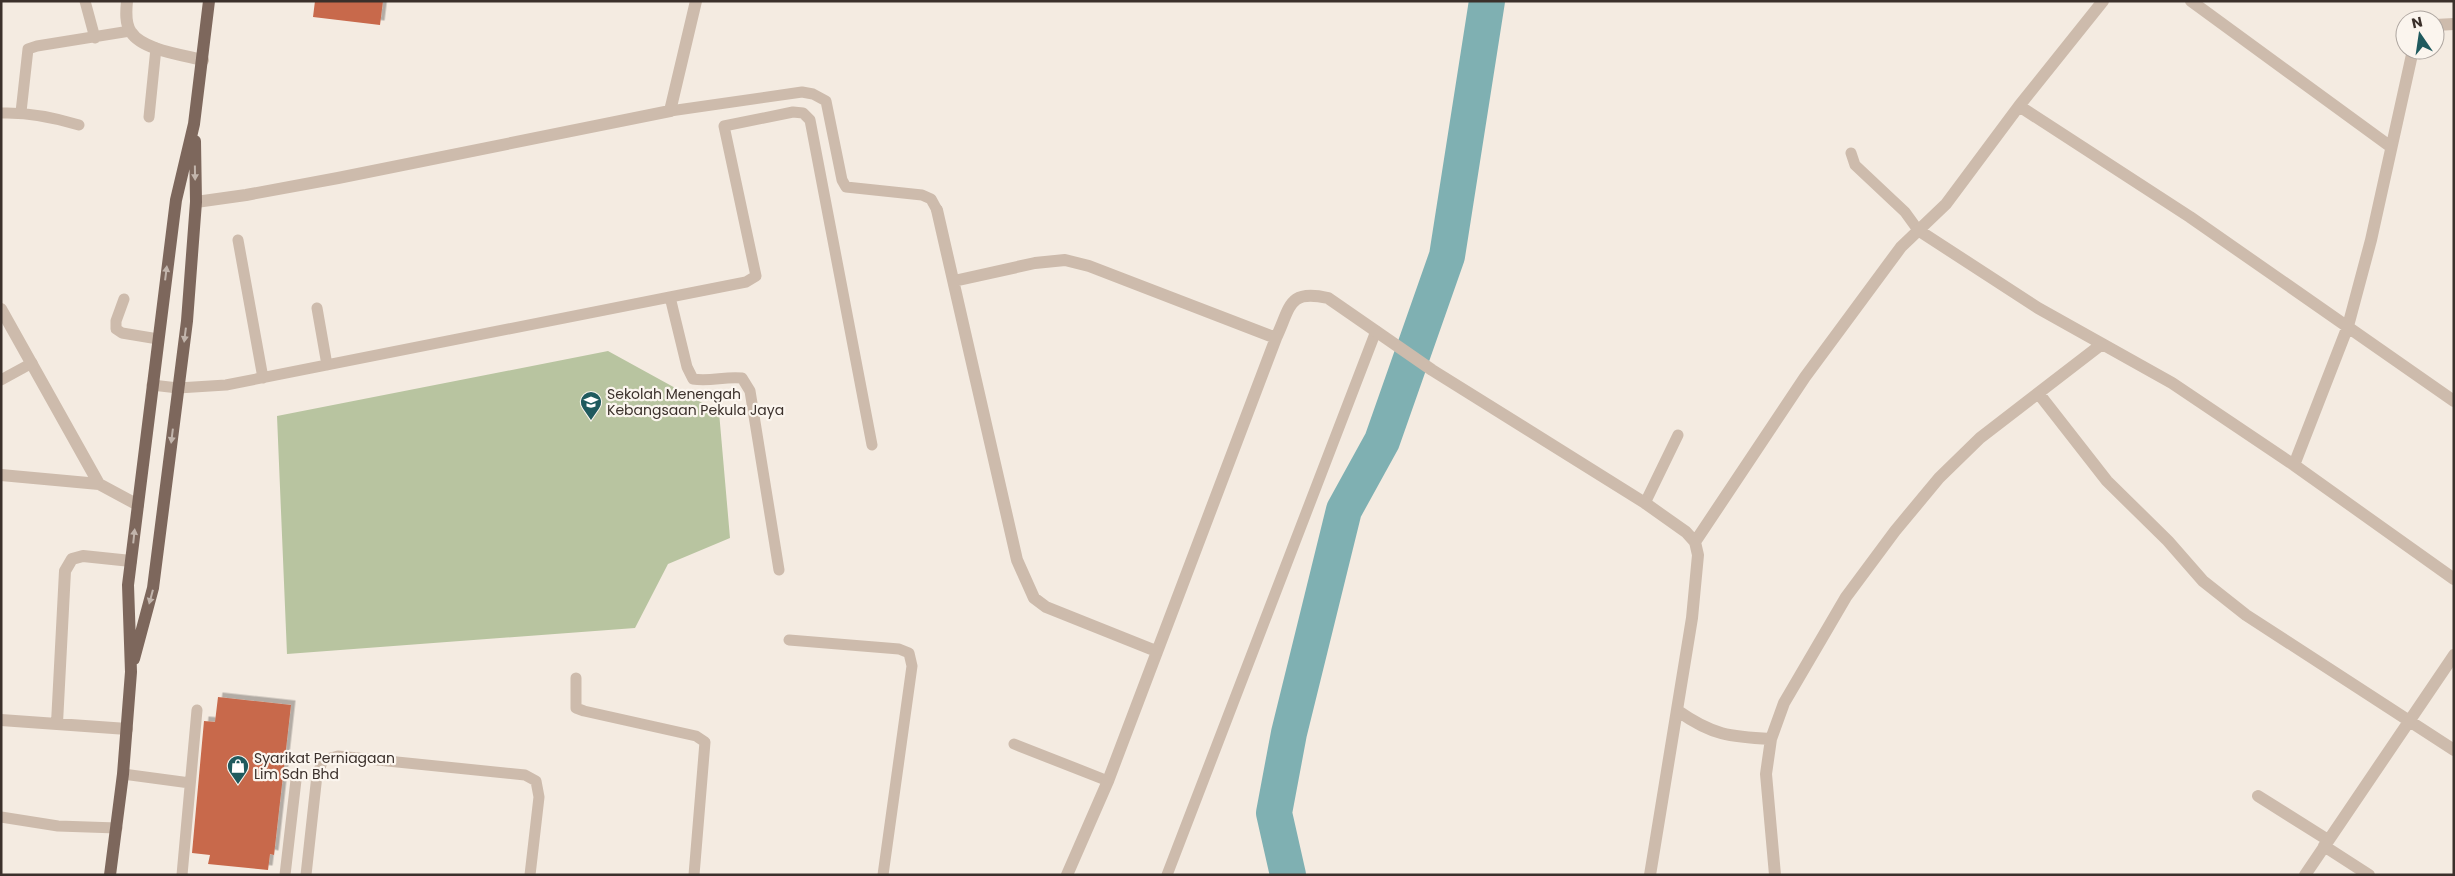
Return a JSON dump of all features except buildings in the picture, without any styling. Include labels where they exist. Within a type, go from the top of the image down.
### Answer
[{"type":"main road","points":[[110,875],[123,774],[131,672],[128,584],[176,200],[194,124],[209,1]]},
{"type":"main road","points":[[131,672],[153,588],[186,321],[196,202],[194,124]]},
{"type":"street","points":[[127,1],[126,14],[130,31],[140,41],[156,48],[203,60]]},
{"type":"street","points":[[196,202],[301,185],[670,111],[696,1]]},
{"type":"street","points":[[1695,542],[1805,377],[1901,247],[1946,204],[2019,106],[2103,1]]},
{"type":"street","points":[[2191,1],[2391,147]]},
{"type":"street","points":[[2294,464],[2348,326],[2371,240],[2411,60]]},
{"type":"street","points":[[2019,106],[2190,217],[2454,401]]},
{"type":"street","points":[[936,210],[954,281],[1017,560],[1030,590],[1034,598],[1046,607],[1156,651]]},
{"type":"street","points":[[1918,230],[2038,308],[2172,383],[2294,464],[2454,579]]},
{"type":"street","points":[[954,281],[1035,263],[1065,260],[1089,266],[1276,338]]},
{"type":"street","points":[[1067,875],[1108,780],[1276,338],[1292,302],[1305,295],[1328,298],[1432,370],[1645,503],[1686,532],[1695,542],[1698,555],[1696,579],[1678,711],[1650,875]]},
{"type":"street","points":[[1,309],[99,484]]},
{"type":"street","points":[[1775,875],[1766,774],[1771,739],[1784,703],[1846,597],[1895,531],[1939,478],[1980,438],[2102,344]]},
{"type":"street","points":[[2039,394],[2108,480],[2168,541],[2203,581],[2246,615],[2454,750]]},
{"type":"street","points":[[1,475],[99,484],[138,504]]},
{"type":"street","points":[[57,723],[65,571],[72,559],[83,556],[131,561]]},
{"type":"street","points":[[2305,875],[2454,655]]},
{"type":"street","points":[[1678,711],[1698,726],[1713,732],[1739,737],[1771,739]]},
{"type":"street","points":[[1,720],[127,729]]},
{"type":"street","points":[[2258,796],[2369,875]]},
{"type":"lane","points":[[85,1],[95,38]]},
{"type":"lane","points":[[21,112],[28,49],[130,31]]},
{"type":"lane","points":[[149,117],[156,48]]},
{"type":"lane","points":[[670,111],[802,92],[813,94],[826,101],[842,180],[846,187],[922,195],[931,199],[936,210]]},
{"type":"lane","points":[[1,113],[21,112],[49,116],[79,125]]},
{"type":"lane","points":[[152,386],[178,388],[226,385],[746,282],[756,276],[724,126],[793,112],[803,113],[810,120],[872,445]]},
{"type":"lane","points":[[1851,153],[1855,166],[1905,212],[1918,230]]},
{"type":"lane","points":[[238,240],[263,378]]},
{"type":"lane","points":[[670,297],[687,367],[693,379],[707,381],[730,376],[742,378],[750,390],[780,570]]},
{"type":"lane","points":[[124,299],[116,320],[116,329],[122,333],[158,339]]},
{"type":"lane","points":[[317,308],[327,365]]},
{"type":"lane","points":[[1166,875],[1376,331]]},
{"type":"lane","points":[[1,380],[32,363]]},
{"type":"lane","points":[[1645,503],[1678,434]]},
{"type":"lane","points":[[789,640],[899,649],[909,653],[912,666],[883,875]]},
{"type":"lane","points":[[576,678],[576,708],[584,712],[696,736],[705,742],[694,875]]},
{"type":"lane","points":[[182,875],[198,710]]},
{"type":"lane","points":[[1014,744],[1108,780]]},
{"type":"lane","points":[[306,875],[317,775],[323,760],[338,756],[525,775],[536,781],[539,797],[530,875]]},
{"type":"lane","points":[[123,774],[190,783]]},
{"type":"lane","points":[[285,875],[296,780]]},
{"type":"lane","points":[[1,817],[58,826],[117,828]]},
{"type":"green space","points":[[608,351],[719,412],[730,538],[668,564],[635,628],[287,654],[277,416]]},
{"type":"waterway","points":[[1288,875],[1274,813],[1289,733],[1344,510],[1382,441],[1447,256],[1487,1]]},
{"type":"place","name":"Sekolah Menengah Kebangsaan Pekula Jaya","points":[[591,421]]},
{"type":"place","name":"Syarikat Perniagaan Lim Sdn Bhd","points":[[238,785]]}]
